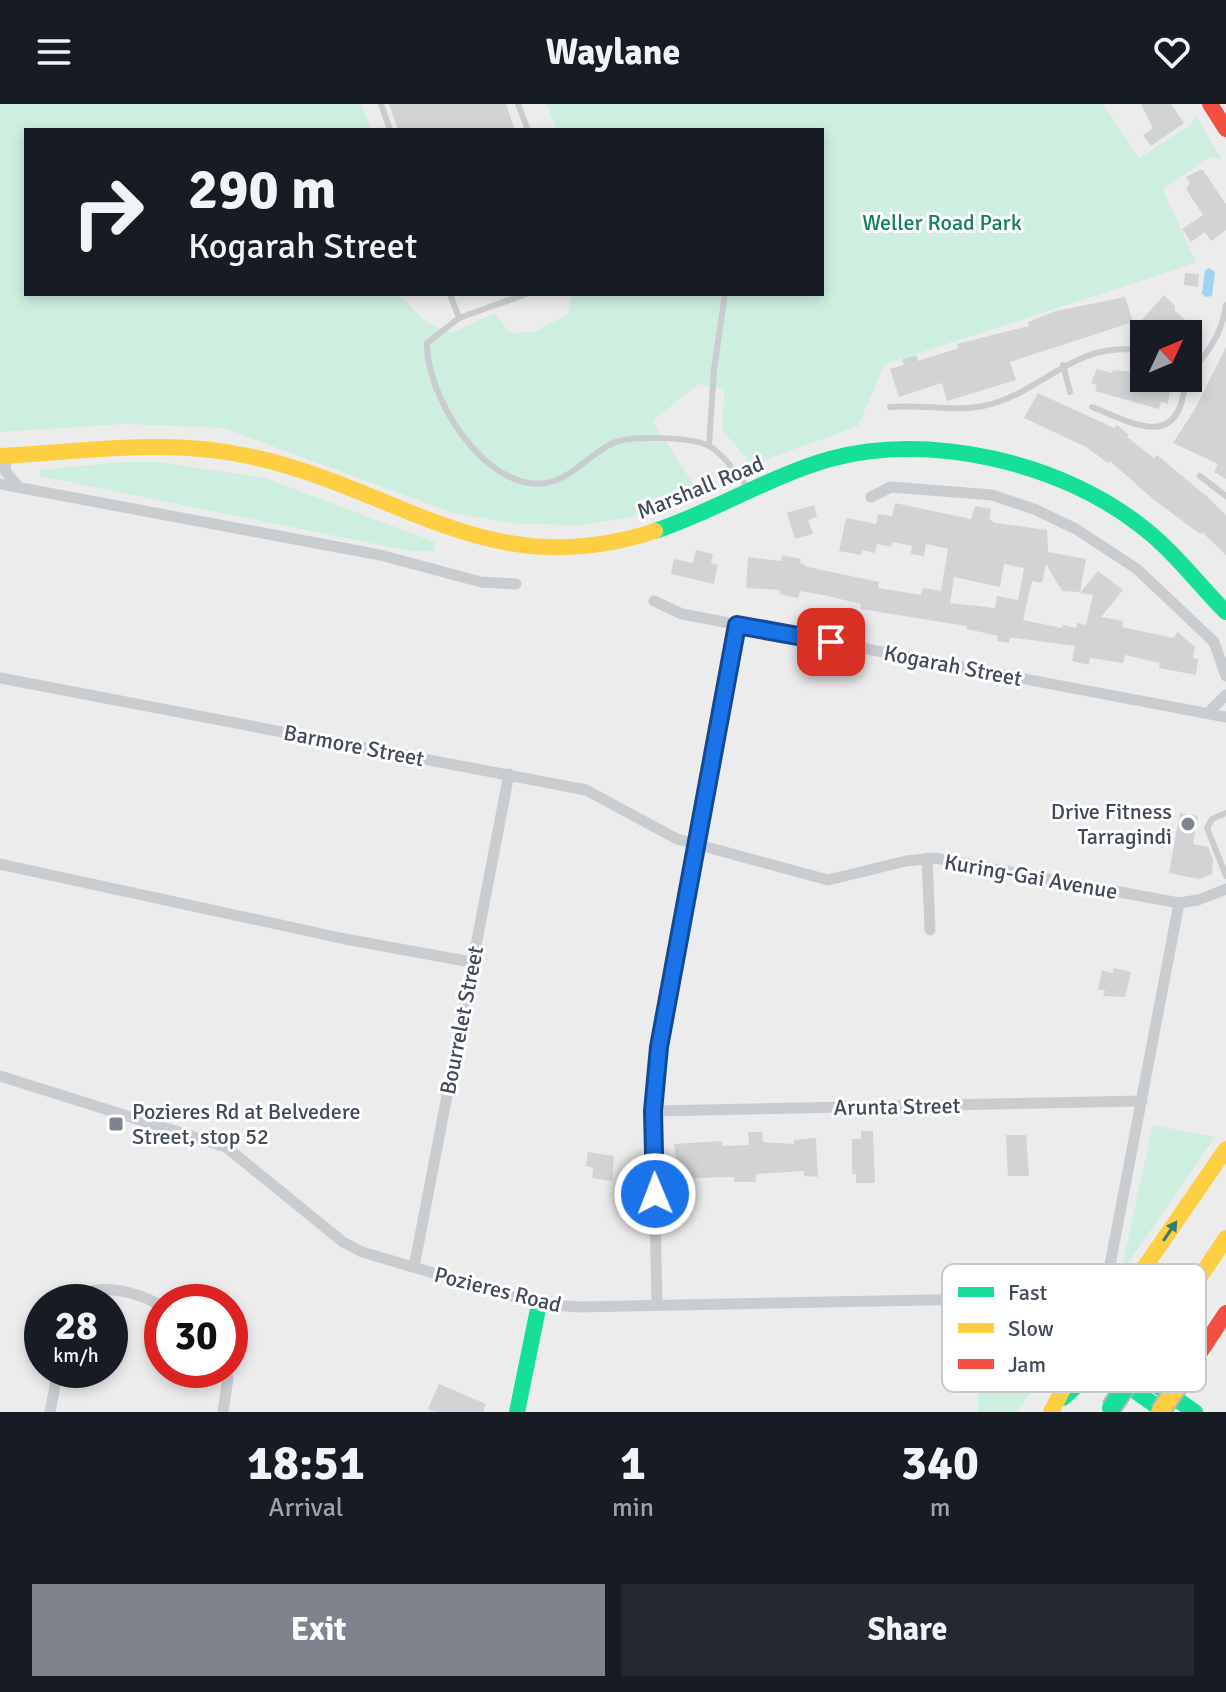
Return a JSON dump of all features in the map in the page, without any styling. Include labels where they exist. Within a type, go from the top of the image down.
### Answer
[{"type":"main road","name":"Marshall Road","points":[[4,456],[131,448],[239,454],[289,468],[450,529],[500,543],[541,547],[600,545],[646,536],[832,458],[891,451],[951,451],[1019,465],[1082,492],[1137,521],[1196,576],[1226,612]]},
{"type":"main road","name":"Marshall Road","points":[[1196,576],[1226,593]]},
{"type":"main road","points":[[1147,1264],[1226,1149]]},
{"type":"main road","points":[[1206,1268],[1226,1238]]},
{"type":"main road","points":[[517,1412],[539,1304]]},
{"type":"main road","points":[[1206,1343],[1226,1313]]},
{"type":"main road","points":[[1054,1408],[1071,1392]]},
{"type":"main road","points":[[1110,1410],[1122,1392]]},
{"type":"main road","points":[[1135,1392],[1162,1412],[1174,1392]]},
{"type":"main road","points":[[1166,1392],[1195,1412]]},
{"type":"street","name":"Marshall Road","points":[[4,456],[5,471],[20,487]]},
{"type":"street","points":[[0,484],[380,555],[481,582],[516,584]]},
{"type":"street","points":[[871,497],[891,487],[992,495],[1034,509],[1076,529],[1137,569],[1214,642],[1226,676]]},
{"type":"street","name":"Kogarah Street","points":[[654,601],[678,613],[737,625],[1226,716]]},
{"type":"street","points":[[657,1305],[653,1111],[659,1047],[737,625]]},
{"type":"street","name":"Barmore Street","points":[[0,678],[595,792],[671,837],[695,844]]},
{"type":"street","points":[[1208,713],[1226,695]]},
{"type":"street","name":"Bourrelet Street","points":[[414,1267],[509,774]]},
{"type":"street","name":"Kuring-Gai Avenue","points":[[695,844],[828,880],[927,858],[1179,903],[1200,900],[1226,889]]},
{"type":"street","points":[[927,858],[930,930]]},
{"type":"street","points":[[0,864],[345,939],[471,962]]},
{"type":"street","points":[[1142,1101],[1179,903]]},
{"type":"street","name":"Pozieres Road","points":[[0,1076],[226,1147],[343,1242],[362,1252],[539,1304],[942,1300]]},
{"type":"street","name":"Arunta Street","points":[[653,1111],[1142,1101]]},
{"type":"street","name":"Pozieres Road","points":[[1110,1264],[1142,1101]]},
{"type":"street","points":[[50,1412],[55,1388]]},
{"type":"street","points":[[223,1412],[227,1388]]},
{"type":"lane","points":[[381,104],[389,128]]},
{"type":"lane","points":[[518,104],[527,128]]},
{"type":"lane","points":[[451,296],[459,318]]},
{"type":"lane","points":[[520,296],[459,318],[427,343],[427,364],[436,390],[462,437],[480,456],[518,480],[544,483],[566,476],[613,443],[637,436],[709,446],[752,492]]},
{"type":"lane","points":[[709,446],[714,369],[725,296]]},
{"type":"lane","points":[[1202,363],[1224,330],[1226,305]]},
{"type":"lane","points":[[890,407],[984,406],[1012,397],[1085,354],[1110,349],[1130,350]]},
{"type":"lane","points":[[1063,365],[1070,392]]},
{"type":"lane","points":[[1092,407],[1149,429],[1163,428],[1177,415],[1184,392]]},
{"type":"lane","points":[[1200,476],[1226,496]]},
{"type":"lane","points":[[1226,813],[1212,819],[1207,828],[1226,876]]},
{"type":"green space","name":"Weller Road Park","points":[[0,104],[361,104],[371,128],[24,128],[24,296],[401,296],[427,323],[451,333],[495,313],[509,333],[534,332],[567,315],[572,296],[824,296],[824,128],[556,128],[546,104],[1103,104],[1139,158],[1191,124],[1195,114],[1221,159],[1210,157],[1163,189],[1196,263],[885,364],[858,426],[752,465],[723,431],[724,389],[699,384],[652,421],[700,494],[632,517],[582,525],[519,524],[453,513],[224,428],[125,424],[0,432]]},
{"type":"green space","points":[[123,462],[159,462],[265,478],[435,542],[434,551],[409,551],[40,476],[40,470]]},
{"type":"green space","points":[[1153,1125],[1215,1137],[1128,1264],[1122,1264]]},
{"type":"green space","points":[[978,1392],[1031,1392],[1016,1412],[978,1412]]},
{"type":"water","points":[[1209,268],[1215,272],[1212,296],[1206,297],[1202,294],[1205,271]]},
{"type":"building","points":[[389,104],[506,104],[514,128],[397,128]]},
{"type":"building","points":[[1141,104],[1171,104],[1184,123],[1151,146],[1143,135],[1153,128]]},
{"type":"building","points":[[1202,169],[1226,204],[1226,230],[1211,241],[1205,232],[1191,242],[1182,229],[1203,215],[1186,189],[1190,183],[1186,177]]},
{"type":"building","points":[[1185,273],[1199,274],[1198,287],[1184,285]]},
{"type":"building","points":[[1164,295],[1186,320],[1142,320]]},
{"type":"building","points":[[1125,297],[1132,320],[1010,362],[1016,380],[947,401],[942,383],[899,397],[890,369],[904,365],[902,359],[916,355],[918,361],[959,348],[957,344],[1029,326],[1028,322],[1056,311]]},
{"type":"building","points":[[1226,347],[1226,479],[1214,472],[1218,464],[1173,443],[1196,407]]},
{"type":"building","points":[[1097,369],[1111,373],[1114,370],[1130,372],[1130,392],[1170,392],[1168,404],[1161,402],[1159,409],[1095,391],[1097,385],[1091,383]]},
{"type":"building","points":[[1038,393],[1114,428],[1117,425],[1129,435],[1127,437],[1154,458],[1157,455],[1210,499],[1226,515],[1226,555],[1202,532],[1200,534],[1153,499],[1110,461],[1108,463],[1086,447],[1024,418]]},
{"type":"building","points":[[895,503],[971,519],[975,506],[991,509],[989,519],[995,523],[1047,530],[1048,552],[1086,559],[1080,592],[1062,591],[1046,564],[1042,583],[1032,581],[1023,620],[1062,628],[1063,625],[1076,628],[1077,623],[1086,625],[1093,595],[1080,593],[1098,571],[1123,590],[1101,617],[1123,621],[1122,627],[1173,638],[1178,632],[1195,647],[1193,658],[1198,659],[1196,675],[1159,668],[1160,663],[1125,655],[1123,663],[1090,658],[1089,665],[1072,661],[1075,646],[1016,638],[1010,638],[1009,643],[997,641],[998,636],[967,629],[967,626],[860,609],[861,604],[823,595],[800,591],[798,598],[779,594],[780,590],[746,588],[748,557],[781,561],[782,555],[801,559],[800,563],[808,567],[879,582],[878,588],[921,595],[923,588],[941,591],[948,549],[926,544],[924,556],[911,554],[912,546],[892,542],[891,547],[877,544],[875,553],[862,550],[861,555],[839,551],[846,518],[876,524],[878,514],[892,516]],"holes":[[[1004,564],[1024,568],[1018,600],[997,596],[995,608],[950,603],[954,577],[1000,587]]]},
{"type":"building","points":[[814,505],[817,517],[808,520],[813,534],[795,539],[787,513]]},
{"type":"building","points":[[696,550],[713,554],[711,563],[718,565],[714,584],[671,574],[674,559],[693,563]]},
{"type":"building","points":[[1180,813],[1198,816],[1193,844],[1208,847],[1213,860],[1212,874],[1199,879],[1169,873]]},
{"type":"building","points":[[1114,968],[1131,972],[1125,997],[1103,996],[1105,990],[1098,990],[1102,970],[1112,973]]},
{"type":"building","points":[[861,1131],[873,1131],[875,1183],[856,1183],[856,1174],[852,1174],[852,1139],[861,1139]]},
{"type":"building","points":[[748,1132],[762,1132],[763,1142],[794,1144],[794,1140],[816,1138],[818,1177],[804,1176],[804,1171],[756,1174],[756,1182],[734,1182],[734,1177],[692,1178],[692,1183],[680,1185],[674,1144],[722,1141],[722,1146],[749,1145]]},
{"type":"building","points":[[1006,1135],[1026,1135],[1029,1176],[1008,1176]]},
{"type":"building","points":[[588,1152],[614,1156],[612,1181],[592,1178],[593,1168],[586,1166]]},
{"type":"building","points":[[439,1384],[486,1404],[483,1412],[436,1412],[428,1409]]},
{"type":"traffic: fast","points":[[655,531],[830,459],[909,449],[951,451],[992,458],[1033,470],[1072,485],[1108,504],[1164,546],[1226,612]]},
{"type":"traffic: fast","points":[[517,1412],[539,1304]]},
{"type":"traffic: fast","points":[[1063,1398],[1070,1392]]},
{"type":"traffic: fast","points":[[1111,1408],[1122,1392]]},
{"type":"traffic: fast","points":[[1136,1392],[1165,1412]]},
{"type":"traffic: fast","points":[[1166,1392],[1195,1412]]},
{"type":"traffic: slow","points":[[0,456],[155,447],[217,451],[302,470],[445,526],[492,540],[542,547],[596,545],[655,531]]},
{"type":"traffic: slow","points":[[1147,1264],[1226,1149]]},
{"type":"traffic: slow","points":[[1206,1268],[1226,1238]]},
{"type":"traffic: slow","points":[[1051,1412],[1062,1392]]},
{"type":"traffic: slow","points":[[1160,1412],[1174,1392]]},
{"type":"traffic: jam","points":[[1210,104],[1226,129]]},
{"type":"traffic: jam","points":[[1206,1343],[1226,1313]]},
{"type":"place","name":"Drive Fitness Tarragindi","points":[[1188,824]]},
{"type":"place","name":"Pozieres Rd at Belvedere Street, stop 52","points":[[116,1124]]},
{"type":"route","points":[[655,1194],[653,1111],[659,1047],[737,625],[831,642]]}]
